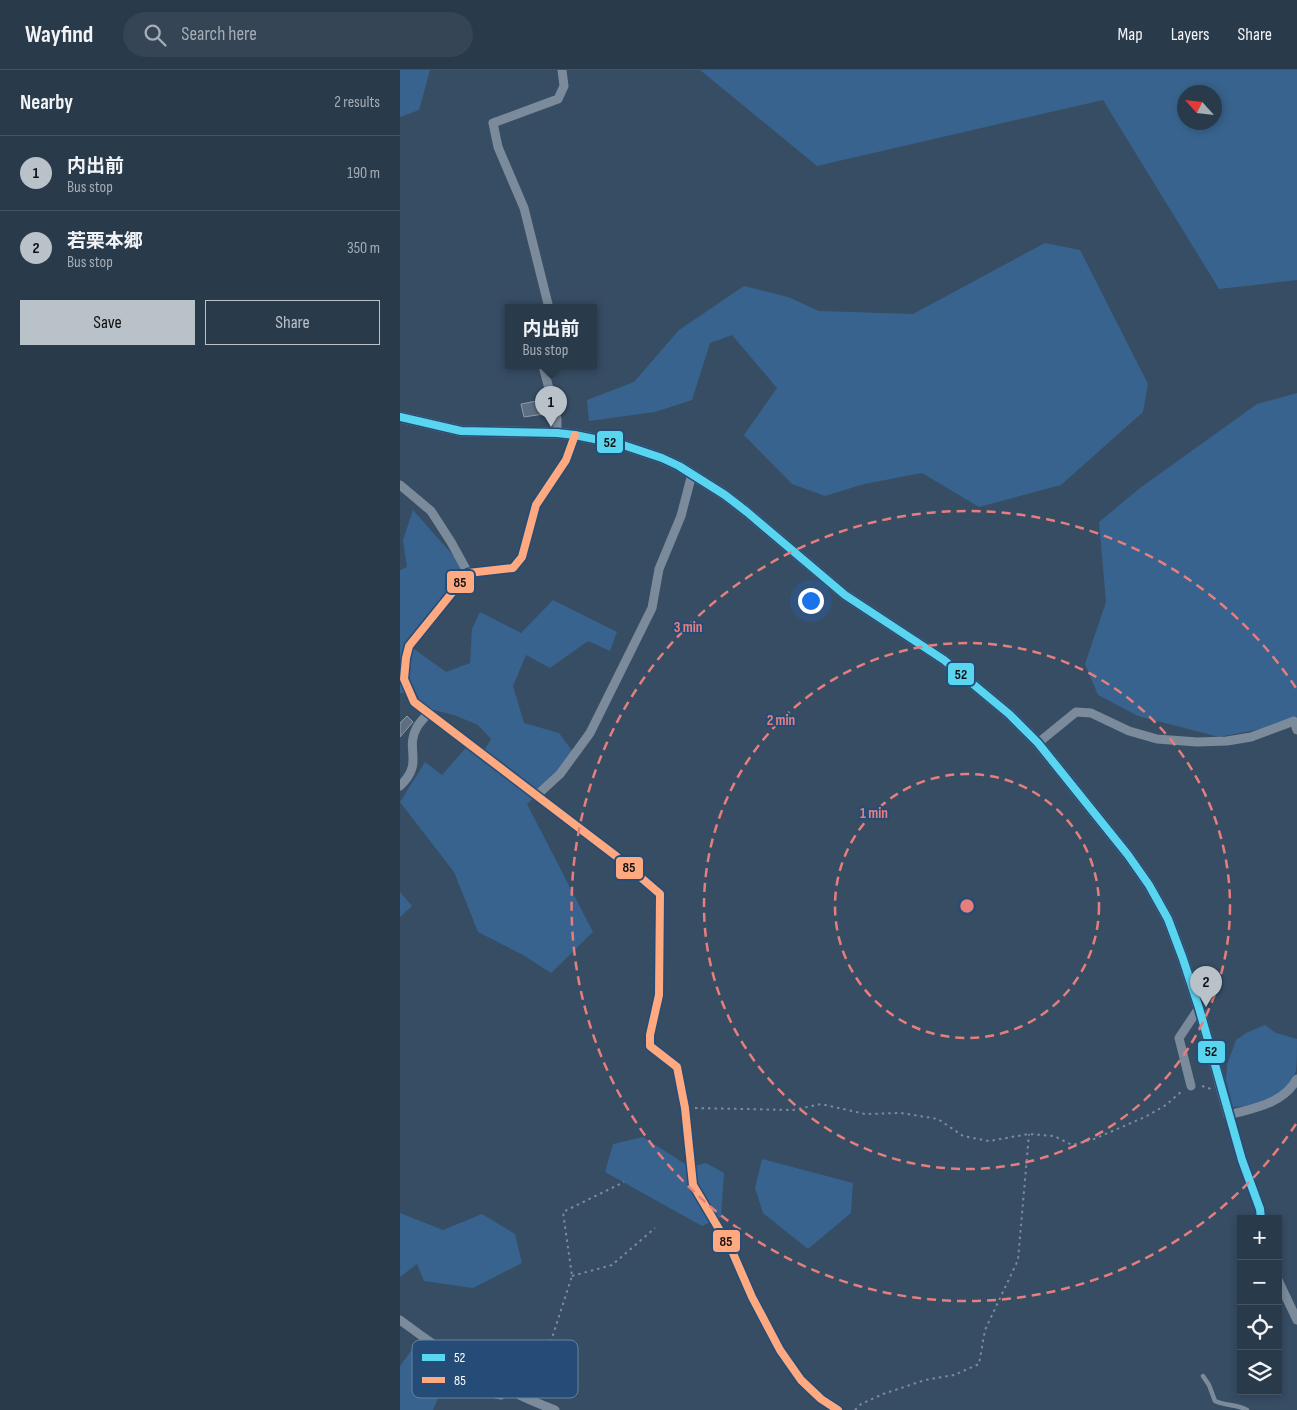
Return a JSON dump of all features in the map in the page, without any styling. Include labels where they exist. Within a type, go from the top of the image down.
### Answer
[{"type":"street","points":[[548,304],[524,208],[498,147],[493,123],[558,99],[564,86],[562,70]]},
{"type":"street","points":[[544,369],[557,420],[557,433]]},
{"type":"street","points":[[400,417],[461,430],[557,433],[575,436],[623,445],[649,453],[679,466],[747,512],[845,595],[944,660],[1009,714],[1038,743],[1128,855],[1149,885],[1168,919],[1199,1008],[1242,1160],[1261,1215]]},
{"type":"street","points":[[575,436],[566,460],[536,505],[522,557],[512,568],[468,573],[409,646],[404,678],[414,702],[616,856],[660,894],[659,995],[650,1035],[650,1046],[677,1067],[685,1108],[693,1185],[732,1251],[752,1297],[780,1350],[801,1380],[821,1400],[838,1410]]},
{"type":"street","points":[[536,796],[560,774],[590,733],[652,608],[659,570],[681,516],[692,474]]},
{"type":"street","points":[[400,485],[431,511],[468,573]]},
{"type":"street","points":[[400,786],[409,777],[414,765],[412,744],[416,728],[429,712]]},
{"type":"street","points":[[1038,743],[1076,712],[1091,713],[1129,731],[1157,739],[1197,742],[1227,741],[1251,737],[1294,721],[1297,730]]},
{"type":"street","points":[[1191,1086],[1179,1038],[1199,1008]]},
{"type":"street","points":[[1229,1115],[1265,1105],[1283,1096],[1293,1087],[1297,1079]]},
{"type":"street","points":[[1282,1288],[1297,1320]]},
{"type":"street","points":[[400,1320],[427,1340]]},
{"type":"street","points":[[524,1398],[554,1410]]},
{"type":"lane","points":[[1203,1376],[1209,1385],[1215,1401],[1224,1406],[1240,1406],[1247,1410]]},
{"type":"path","points":[[685,1108],[793,1110],[820,1104],[865,1114],[901,1113],[938,1119],[963,1136],[989,1141],[1028,1134],[1054,1136],[1072,1144],[1094,1139],[1144,1117],[1166,1105],[1185,1088],[1198,1084],[1222,1090]]},
{"type":"path","points":[[855,1410],[861,1404],[883,1394],[925,1380],[954,1375],[979,1364],[985,1330],[1018,1260],[1028,1134]]},
{"type":"path","points":[[550,1340],[572,1276],[563,1212],[624,1182]]},
{"type":"path","points":[[572,1276],[612,1265],[655,1228]]},
{"type":"shaded area","points":[[400,70],[430,70],[419,110],[400,117]]},
{"type":"shaded area","points":[[700,70],[1297,70],[1297,280],[1219,289],[1103,100],[817,166]]},
{"type":"shaded area","points":[[1045,243],[1080,250],[1148,384],[1143,412],[1061,485],[979,507],[922,473],[864,484],[825,496],[792,484],[744,435],[777,388],[732,335],[710,343],[692,400],[655,412],[589,421],[587,400],[634,382],[679,330],[744,286],[788,297],[819,311],[913,314]]},
{"type":"shaded area","points":[[1297,393],[1297,716],[1292,723],[1219,737],[1138,716],[1098,695],[1085,664],[1106,602],[1099,522],[1140,488],[1257,404]]},
{"type":"shaded area","points":[[413,510],[466,570],[410,646],[446,672],[470,663],[472,629],[480,612],[521,633],[553,600],[617,632],[610,651],[588,641],[550,668],[526,655],[513,686],[524,723],[559,733],[576,756],[560,774],[527,804],[593,932],[551,973],[523,955],[478,932],[454,872],[400,802],[425,762],[442,775],[471,742],[485,749],[491,739],[478,725],[454,715],[430,709],[404,693],[400,693],[400,570],[407,567],[403,540]]},
{"type":"shaded area","points":[[400,892],[412,906],[400,917]]},
{"type":"shaded area","points":[[1265,1025],[1276,1033],[1297,1039],[1296,1070],[1292,1080],[1280,1094],[1252,1105],[1233,1107],[1226,1080],[1227,1065],[1236,1040],[1246,1033]]},
{"type":"shaded area","points":[[643,1137],[690,1167],[706,1163],[724,1173],[721,1217],[702,1226],[605,1172],[613,1144]]},
{"type":"shaded area","points":[[762,1159],[853,1183],[851,1213],[808,1249],[763,1213],[755,1188]]},
{"type":"shaded area","points":[[400,1213],[443,1230],[482,1214],[515,1234],[522,1263],[473,1288],[424,1281],[417,1264],[400,1277]]},
{"type":"shaded area","points":[[412,1351],[412,1398],[438,1398],[433,1410],[400,1410],[400,1366]]},
{"type":"building","points":[[542,400],[544,414],[524,417],[521,404]]},
{"type":"building","points":[[407,716],[413,722],[400,737],[400,723]]},
{"type":"transit line","name":"52","points":[[400,417],[461,431],[575,435],[623,445],[662,458],[679,466],[725,495],[845,595],[944,660],[1009,714],[1038,743],[1128,855],[1149,885],[1168,919],[1199,1008],[1242,1160],[1261,1215]]},
{"type":"transit line","name":"85","points":[[575,435],[566,460],[536,505],[522,557],[513,568],[468,573],[409,646],[404,679],[414,702],[616,856],[660,894],[659,995],[650,1035],[650,1046],[677,1067],[685,1108],[693,1185],[732,1251],[752,1297],[780,1350],[801,1380],[821,1399],[838,1410]]},
{"type":"place","name":"内出前","points":[[551,427]]},
{"type":"place","name":"若栗本郷","points":[[1206,1007]]}]
